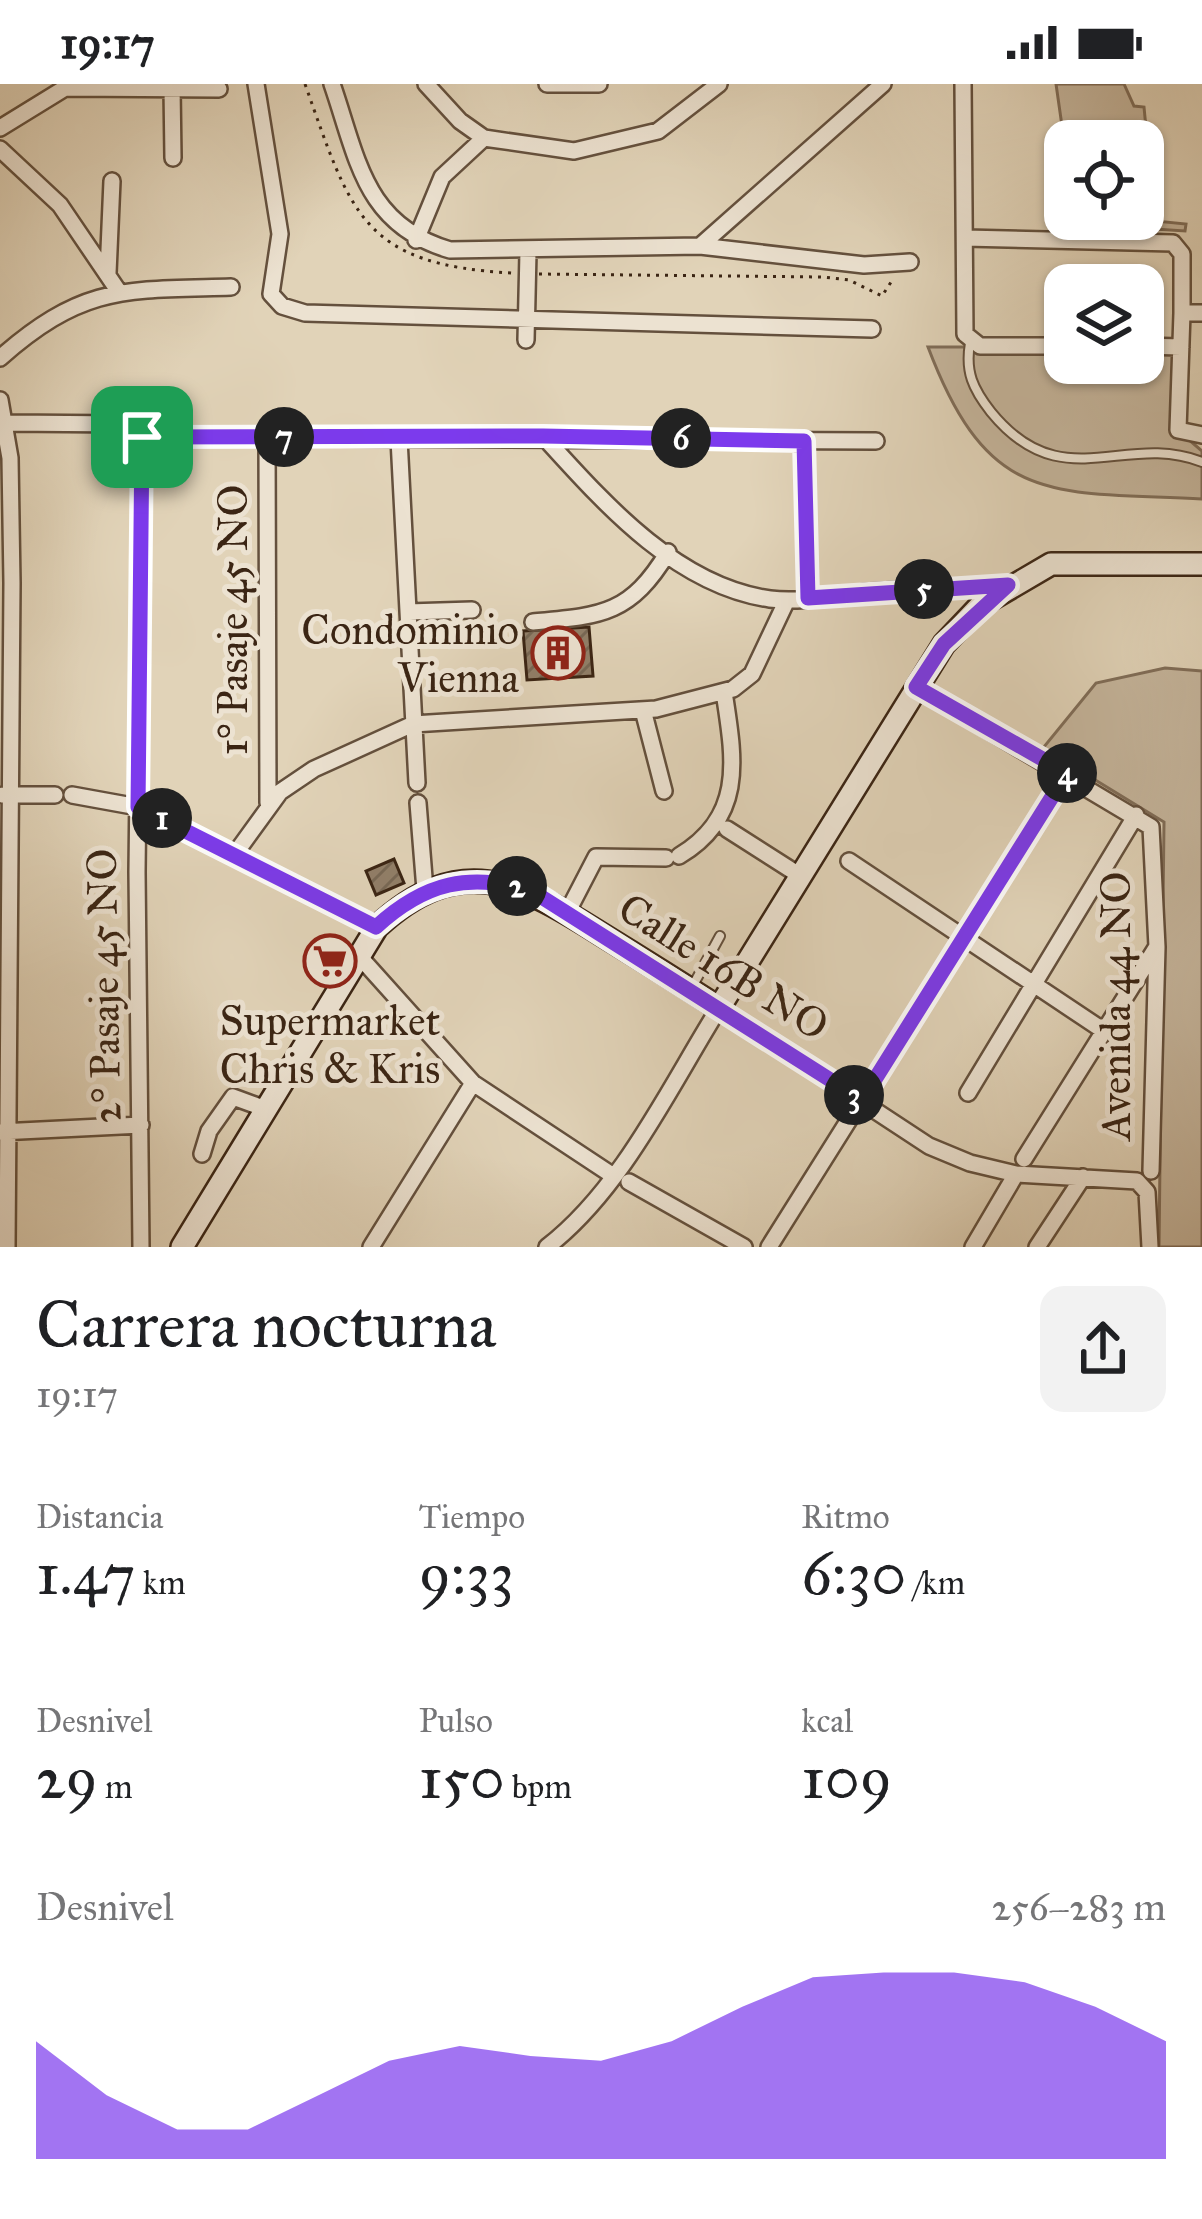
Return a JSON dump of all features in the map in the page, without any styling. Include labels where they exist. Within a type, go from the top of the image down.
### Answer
[{"type":"street","points":[[256,84],[280,234],[271,294],[281,306],[304,313],[872,328]]},
{"type":"street","points":[[332,84],[367,188],[390,219],[416,240],[450,250],[700,246],[864,265],[910,262]]},
{"type":"street","points":[[426,84],[484,138],[574,151],[658,131],[719,84]]},
{"type":"street","points":[[547,84],[599,84]]},
{"type":"street","points":[[700,246],[883,84]]},
{"type":"street","points":[[964,84],[965,334],[970,343],[1044,345]]},
{"type":"street","points":[[0,128],[51,88],[219,88]]},
{"type":"street","points":[[172,88],[173,158]]},
{"type":"street","points":[[416,240],[442,178],[484,138]]},
{"type":"street","points":[[0,149],[60,206],[117,289]]},
{"type":"street","points":[[108,273],[112,181]]},
{"type":"street","points":[[964,238],[1173,242],[1182,254],[1178,430],[1202,435]]},
{"type":"street","points":[[526,340],[528,252]]},
{"type":"street","points":[[0,358],[30,332],[117,289],[231,286]]},
{"type":"street","points":[[1182,313],[1202,313]]},
{"type":"street","points":[[1164,346],[1180,346]]},
{"type":"street","points":[[0,400],[8,423],[4,795],[8,1247]]},
{"type":"street","points":[[8,423],[125,424],[142,437],[876,441]]},
{"type":"street","points":[[543,436],[607,506],[725,587],[787,600],[1008,585]]},
{"type":"street","name":"2° Pasaje 45 NO","points":[[141,1247],[142,437]]},
{"type":"street","name":"1° Pasaje 45 NO","points":[[267,437],[268,803]]},
{"type":"street","points":[[399,439],[417,783]]},
{"type":"street","points":[[804,441],[808,598]]},
{"type":"street","points":[[533,622],[603,616],[643,588],[668,552]]},
{"type":"street","points":[[547,1247],[577,1224],[612,1175],[944,644],[1008,585],[1052,564],[1202,564]]},
{"type":"street","points":[[235,854],[268,803],[314,770],[413,724],[643,710],[724,692],[752,674],[787,600]]},
{"type":"street","points":[[408,612],[472,610]]},
{"type":"street","name":"Avenida 44 NO","points":[[916,687],[1067,773],[1150,827],[1156,947],[1149,1246]]},
{"type":"street","points":[[567,913],[596,857],[673,857],[707,835],[728,806],[735,766],[724,692]]},
{"type":"street","points":[[643,710],[664,790]]},
{"type":"street","points":[[768,1247],[1067,773]]},
{"type":"street","points":[[4,795],[63,795],[138,807],[376,927]]},
{"type":"street","points":[[182,1247],[376,927],[424,890],[418,803]]},
{"type":"street","points":[[968,1093],[1136,815]]},
{"type":"street","points":[[727,829],[799,875]]},
{"type":"street","points":[[849,861],[1104,1031]]},
{"type":"street","name":"Calle 16B NO","points":[[424,890],[460,880],[497,880],[532,891],[929,1146],[1084,1177],[1147,1179]]},
{"type":"street","points":[[973,1247],[1156,947]]},
{"type":"street","points":[[359,956],[473,1083],[612,1175]]},
{"type":"street","points":[[371,1247],[473,1083]]},
{"type":"street","points":[[202,1154],[208,1131],[233,1097],[266,1109]]},
{"type":"street","points":[[5,1133],[141,1125]]},
{"type":"street","points":[[1037,1247],[1084,1177]]},
{"type":"street","points":[[629,1182],[744,1247]]},
{"type":"lane","points":[[970,343],[967,364],[973,388],[1023,444],[1050,458],[1084,462],[1180,454],[1202,462]]},
{"type":"lane","points":[[690,990],[720,936]]},
{"type":"shaded area","points":[[1056,84],[1124,84],[1134,106],[1144,107],[1145,120],[1061,120]]},
{"type":"shaded area","points":[[1164,222],[1186,224],[1185,231],[1164,230]]},
{"type":"shaded area","points":[[928,347],[1044,347],[1044,384],[1164,384],[1164,347],[1181,347],[1181,433],[1202,451],[1202,499],[1104,495],[1031,480],[1002,464],[975,438]]},
{"type":"shaded area","points":[[1165,668],[1202,671],[1202,1247],[1159,1247],[1164,822],[1043,748],[1096,683]]},
{"type":"building","name":"Condominio Vienna","points":[[589,627],[593,676],[527,680],[523,631]]},
{"type":"building","points":[[394,859],[404,883],[376,895],[366,871]]},
{"type":"place","name":"Condominio Vienna","points":[[558,653]]},
{"type":"place","name":"Supermarket Chris & Kris","points":[[330,961]]},
{"type":"route","points":[[142,437],[804,441],[808,598],[1008,585],[981,604],[944,644],[916,687],[1067,773],[862,1100],[532,891],[497,880],[460,880],[424,890],[376,927],[138,807],[142,437]]}]
